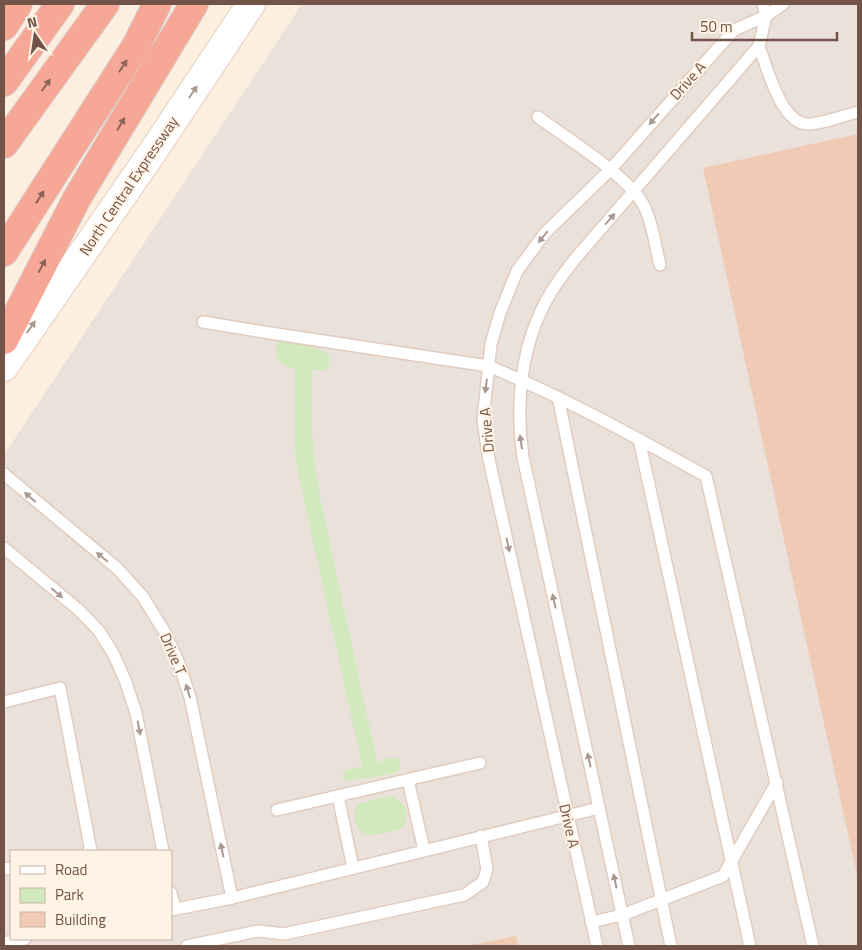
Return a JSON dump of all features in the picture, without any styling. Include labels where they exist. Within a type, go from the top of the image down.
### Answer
[{"type":"highway","points":[[4,26],[18,4]]},
{"type":"highway","points":[[4,67],[43,4]]},
{"type":"highway","points":[[4,82],[60,4]]},
{"type":"highway","points":[[4,144],[105,4]]},
{"type":"highway","points":[[4,252],[136,46],[157,4]]},
{"type":"highway","points":[[4,340],[10,325],[77,198],[194,4]]},
{"type":"main road","name":"North Central Expressway","points":[[4,367],[154,150],[251,4]]},
{"type":"lane","points":[[763,4],[766,16],[783,4]]},
{"type":"lane","name":"Drive A","points":[[629,946],[523,457],[518,428],[524,362],[533,332],[550,295],[574,260],[759,46],[766,16]]},
{"type":"lane","name":"Drive A","points":[[597,946],[488,455],[482,419],[491,344],[500,313],[517,271],[545,233],[610,170],[734,30],[766,16]]},
{"type":"lane","points":[[759,46],[776,94],[792,119],[808,124],[858,112]]},
{"type":"lane","points":[[538,118],[610,170],[634,191],[646,208],[660,265]]},
{"type":"lane","points":[[203,322],[488,366],[522,379],[558,397],[706,476],[813,946]]},
{"type":"lane","points":[[558,397],[660,900],[671,946]]},
{"type":"lane","points":[[638,439],[750,946]]},
{"type":"lane","name":"Drive T","points":[[4,474],[118,569],[143,597],[164,631],[178,661],[190,697],[232,898]]},
{"type":"lane","points":[[4,548],[80,611],[99,631],[114,655],[136,712],[163,850]]},
{"type":"lane","points":[[4,702],[60,688],[91,850]]},
{"type":"lane","points":[[277,810],[480,763]]},
{"type":"lane","points":[[408,780],[424,850]]},
{"type":"lane","points":[[591,922],[622,915],[723,876],[777,782]]},
{"type":"lane","points":[[338,796],[354,868]]},
{"type":"lane","points":[[173,910],[232,898],[599,808]]},
{"type":"lane","points":[[186,946],[258,931],[284,934],[464,895],[483,882],[487,869],[481,836]]},
{"type":"lane","points":[[4,943],[20,940]]},
{"type":"shaded area","points":[[302,4],[858,4],[858,946],[4,946],[4,455]]},
{"type":"green space","points":[[285,341],[318,349],[325,352],[329,357],[329,363],[324,370],[313,370],[311,403],[315,465],[320,497],[377,762],[391,758],[399,759],[399,771],[393,774],[347,781],[342,775],[346,770],[362,766],[298,473],[295,451],[295,369],[283,365],[276,355],[278,342]]},
{"type":"green space","points":[[392,796],[406,809],[403,828],[375,835],[365,834],[361,831],[355,819],[358,804]]},
{"type":"building","points":[[858,134],[858,875],[857,875],[703,168]]},
{"type":"building","points":[[516,936],[518,946],[471,946],[471,945]]}]
